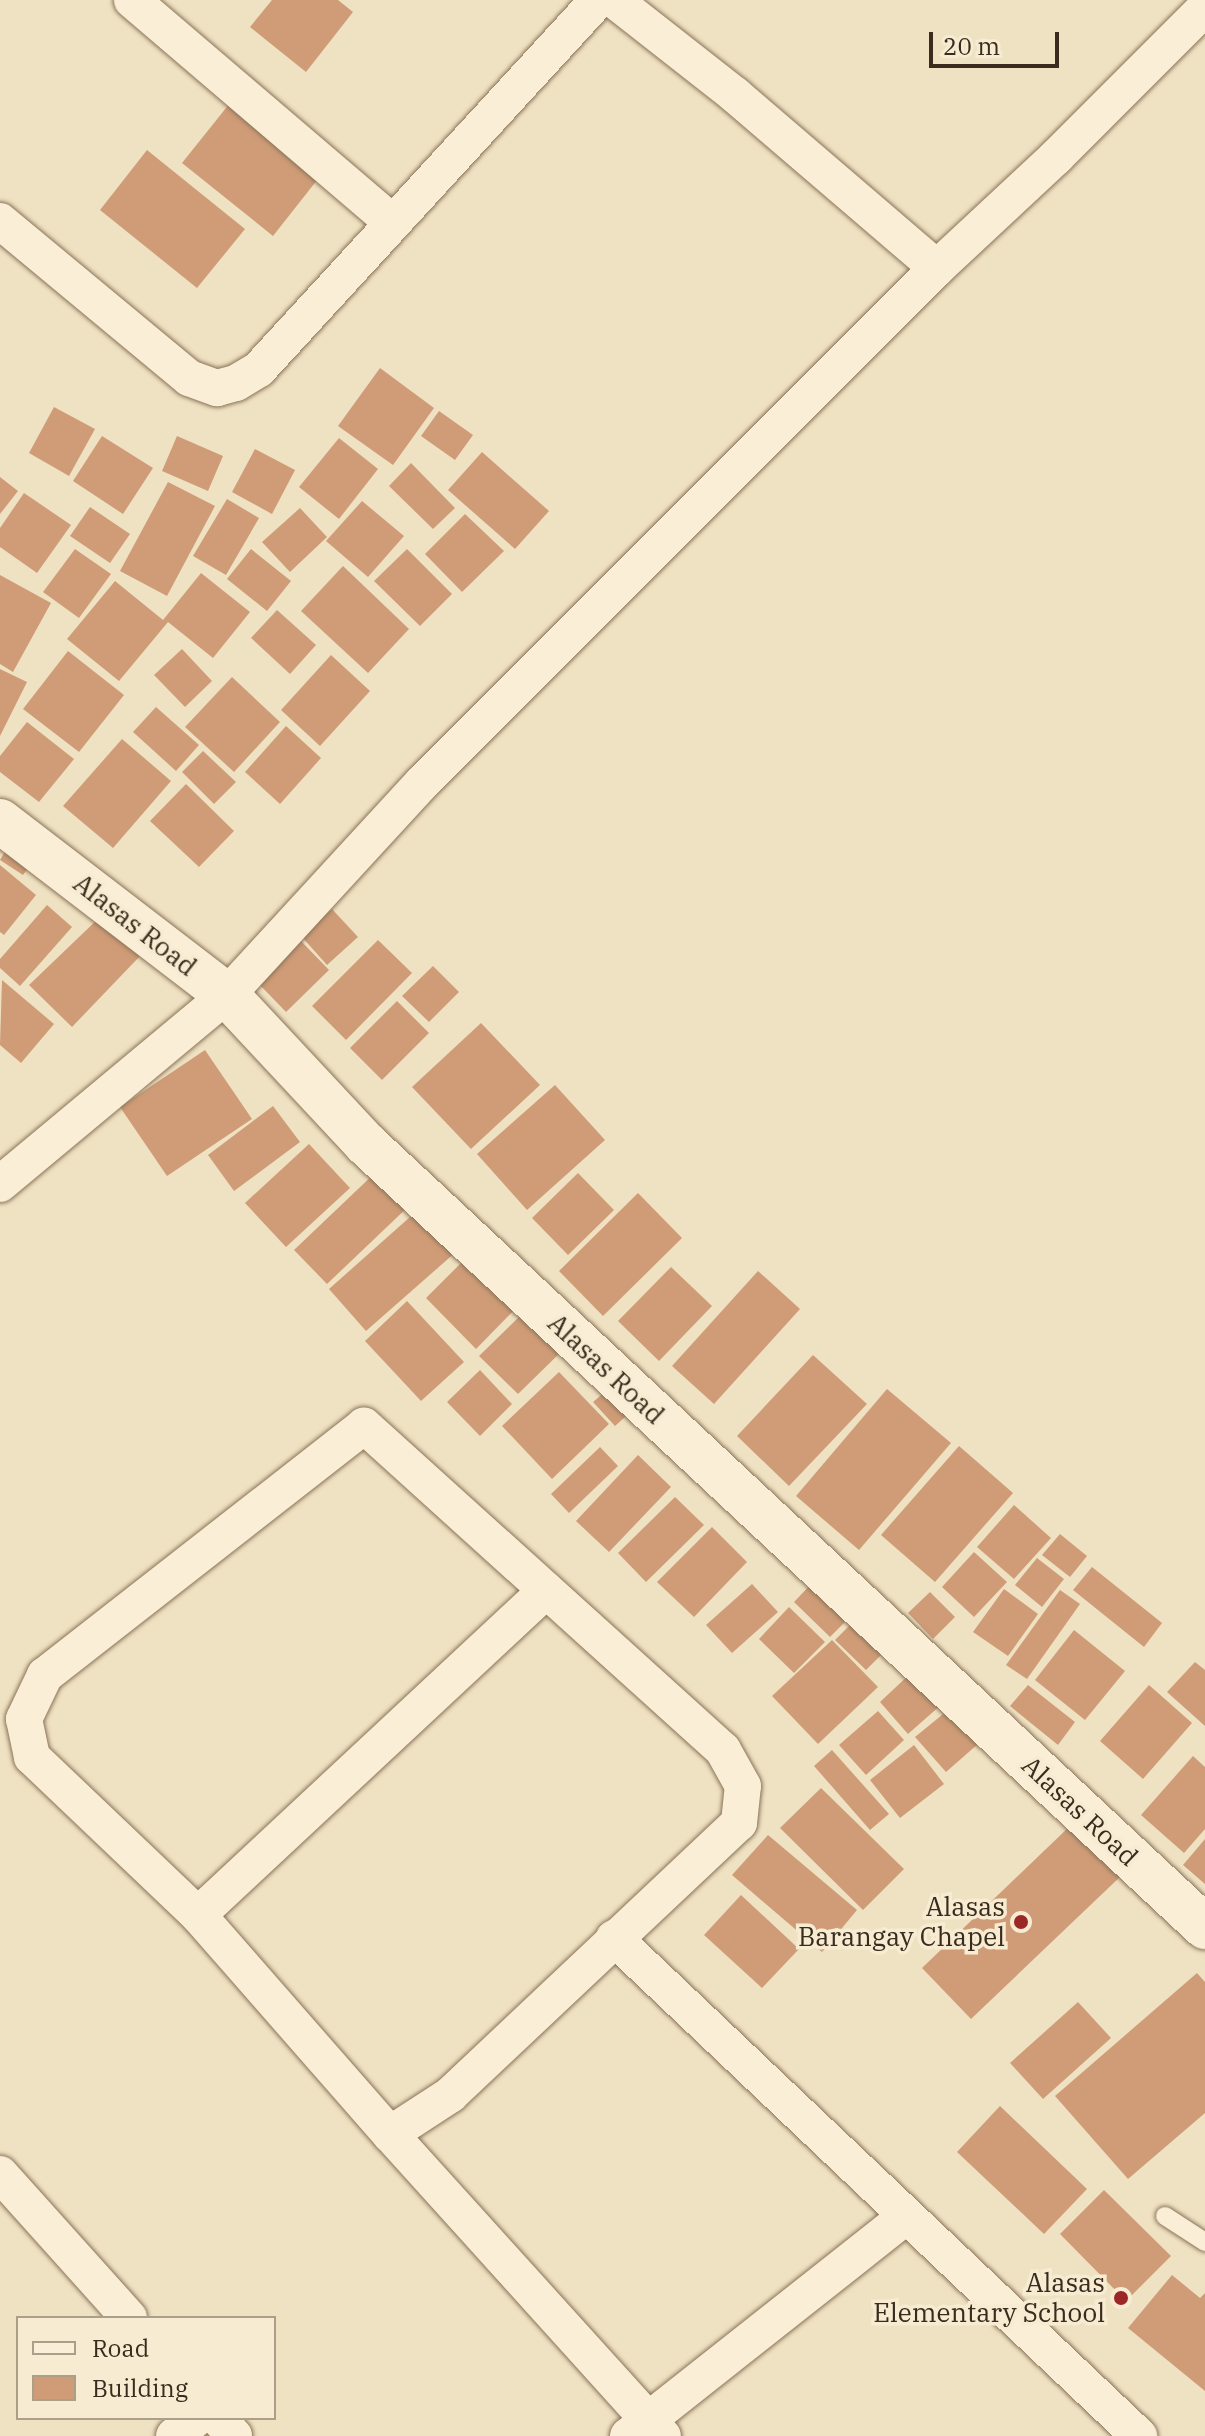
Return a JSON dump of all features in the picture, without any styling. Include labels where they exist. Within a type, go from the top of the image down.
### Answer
[{"type":"street","points":[[132,0],[393,223]]},
{"type":"street","points":[[0,221],[189,378],[217,388],[259,369],[598,0]]},
{"type":"street","points":[[614,0],[735,95],[937,268]]},
{"type":"street","points":[[0,1184],[227,995],[423,782],[937,268],[1056,157],[1205,8]]},
{"type":"street","name":"Alasas Road","points":[[0,821],[227,995],[366,1144],[1205,1927]]},
{"type":"street","points":[[390,2134],[450,2095],[739,1823],[743,1786],[723,1750],[364,1426],[45,1675],[12,1719],[32,1757],[198,1915],[646,2430],[907,2216]]},
{"type":"street","points":[[198,1915],[546,1590]]},
{"type":"street","points":[[614,1938],[1139,2436]]},
{"type":"street","points":[[0,2174],[127,2316]]},
{"type":"street","points":[[174,2436],[194,2420]]},
{"type":"street","points":[[220,2420],[234,2436]]},
{"type":"lane","points":[[1165,2216],[1205,2242]]},
{"type":"building","points":[[272,0],[338,0],[353,12],[306,72],[250,27]]},
{"type":"building","points":[[234,98],[325,170],[273,236],[182,163]]},
{"type":"building","points":[[147,150],[245,229],[197,288],[100,210]]},
{"type":"building","points":[[380,368],[434,408],[393,465],[338,426]]},
{"type":"building","points":[[54,407],[95,429],[69,476],[29,453]]},
{"type":"building","points":[[439,411],[473,435],[455,460],[421,436]]},
{"type":"building","points":[[102,436],[153,468],[123,514],[73,481]]},
{"type":"building","points":[[177,436],[223,456],[208,491],[162,471]]},
{"type":"building","points":[[339,438],[378,469],[339,519],[299,487]]},
{"type":"building","points":[[255,449],[295,470],[272,514],[232,492]]},
{"type":"building","points":[[482,452],[549,511],[515,549],[448,490]]},
{"type":"building","points":[[411,463],[455,508],[433,529],[389,486]]},
{"type":"building","points":[[0,477],[18,491],[0,514]]},
{"type":"building","points":[[168,482],[215,506],[167,596],[120,571]]},
{"type":"building","points":[[24,493],[71,525],[37,573],[0,547],[0,528]]},
{"type":"building","points":[[227,499],[259,518],[226,575],[193,556]]},
{"type":"building","points":[[362,501],[404,536],[368,577],[326,541]]},
{"type":"building","points":[[90,507],[130,534],[110,563],[70,536]]},
{"type":"building","points":[[300,508],[327,537],[290,572],[262,542]]},
{"type":"building","points":[[465,514],[504,551],[462,592],[425,554]]},
{"type":"building","points":[[75,549],[111,574],[79,618],[43,592]]},
{"type":"building","points":[[251,549],[291,581],[267,611],[227,579]]},
{"type":"building","points":[[407,549],[452,594],[420,626],[374,581]]},
{"type":"building","points":[[343,566],[409,629],[368,673],[301,611]]},
{"type":"building","points":[[201,573],[250,612],[213,658],[168,622],[119,681],[67,639],[115,581],[163,620]]},
{"type":"building","points":[[0,575],[51,603],[13,672],[0,664]]},
{"type":"building","points":[[277,610],[316,645],[290,674],[251,638]]},
{"type":"building","points":[[182,649],[212,681],[185,707],[154,675]]},
{"type":"building","points":[[68,651],[124,695],[79,752],[23,709]]},
{"type":"building","points":[[331,655],[370,691],[320,746],[281,710]]},
{"type":"building","points":[[0,669],[27,682],[0,736]]},
{"type":"building","points":[[232,677],[280,722],[234,772],[185,727]]},
{"type":"building","points":[[156,707],[199,745],[176,771],[133,732]]},
{"type":"building","points":[[27,722],[74,759],[39,802],[0,772],[0,756]]},
{"type":"building","points":[[286,726],[321,758],[280,804],[245,772]]},
{"type":"building","points":[[122,739],[171,781],[113,848],[63,806]]},
{"type":"building","points":[[203,751],[236,782],[214,804],[182,772]]},
{"type":"building","points":[[186,784],[234,831],[199,867],[150,821]]},
{"type":"building","points":[[10,843],[34,860],[23,875],[0,860]]},
{"type":"building","points":[[0,865],[36,895],[4,935],[0,932]]},
{"type":"building","points":[[47,905],[72,927],[20,986],[0,968],[0,959]]},
{"type":"building","points":[[332,909],[358,937],[327,965],[302,937]]},
{"type":"building","points":[[102,915],[141,955],[72,1027],[29,985]]},
{"type":"building","points":[[300,940],[329,970],[286,1012],[257,982]]},
{"type":"building","points":[[378,940],[412,973],[346,1040],[312,1006]]},
{"type":"building","points":[[433,966],[459,992],[429,1022],[402,996]]},
{"type":"building","points":[[2,980],[54,1024],[21,1063],[0,1045]]},
{"type":"building","points":[[397,1001],[429,1033],[382,1080],[350,1048]]},
{"type":"building","points":[[481,1023],[540,1085],[471,1149],[412,1087]]},
{"type":"building","points":[[205,1050],[252,1119],[167,1176],[120,1107]]},
{"type":"building","points":[[555,1085],[605,1140],[527,1210],[477,1154]]},
{"type":"building","points":[[273,1106],[300,1142],[234,1191],[208,1155]]},
{"type":"building","points":[[309,1144],[350,1188],[286,1247],[245,1203]]},
{"type":"building","points":[[378,1170],[411,1204],[327,1284],[294,1250]]},
{"type":"building","points":[[578,1173],[614,1210],[568,1255],[532,1218]]},
{"type":"building","points":[[638,1193],[682,1238],[603,1316],[559,1271]]},
{"type":"building","points":[[419,1209],[457,1251],[366,1331],[329,1289]]},
{"type":"building","points":[[473,1251],[523,1301],[476,1349],[426,1298]]},
{"type":"building","points":[[671,1267],[712,1306],[659,1361],[618,1321]]},
{"type":"building","points":[[758,1271],[800,1309],[714,1404],[672,1366]]},
{"type":"building","points":[[407,1301],[464,1362],[421,1401],[365,1341]]},
{"type":"building","points":[[525,1311],[564,1349],[518,1394],[479,1356]]},
{"type":"building","points":[[813,1355],[867,1404],[789,1486],[737,1436]]},
{"type":"building","points":[[480,1370],[512,1404],[480,1436],[447,1402]]},
{"type":"building","points":[[559,1372],[609,1424],[552,1479],[502,1426]]},
{"type":"building","points":[[612,1386],[634,1409],[615,1426],[593,1402]]},
{"type":"building","points":[[887,1389],[951,1443],[859,1550],[796,1496]]},
{"type":"building","points":[[959,1446],[1013,1493],[935,1582],[881,1535]]},
{"type":"building","points":[[600,1447],[618,1466],[569,1513],[551,1494]]},
{"type":"building","points":[[638,1455],[671,1487],[609,1552],[576,1521]]},
{"type":"building","points":[[675,1497],[704,1525],[646,1582],[618,1553]]},
{"type":"building","points":[[1014,1505],[1051,1538],[1014,1579],[977,1547]]},
{"type":"building","points":[[712,1527],[747,1562],[694,1617],[657,1582]]},
{"type":"building","points":[[1060,1534],[1087,1556],[1070,1577],[1042,1555]]},
{"type":"building","points":[[974,1552],[1007,1582],[974,1617],[942,1587]]},
{"type":"building","points":[[1037,1558],[1064,1579],[1042,1607],[1015,1585]]},
{"type":"building","points":[[1092,1567],[1162,1623],[1144,1647],[1073,1590]]},
{"type":"building","points":[[816,1579],[853,1614],[830,1637],[794,1602]]},
{"type":"building","points":[[752,1584],[778,1612],[732,1653],[706,1625]]},
{"type":"building","points":[[1004,1589],[1038,1614],[1008,1656],[973,1632]]},
{"type":"building","points":[[1060,1590],[1080,1604],[1027,1679],[1006,1665]]},
{"type":"building","points":[[930,1592],[955,1617],[933,1639],[908,1613]]},
{"type":"building","points":[[789,1607],[825,1642],[794,1673],[759,1639]]},
{"type":"building","points":[[858,1617],[889,1647],[866,1670],[835,1640]]},
{"type":"building","points":[[1074,1630],[1125,1671],[1085,1720],[1035,1680]]},
{"type":"building","points":[[832,1640],[878,1687],[818,1744],[772,1696]]},
{"type":"building","points":[[1195,1662],[1205,1670],[1205,1726],[1167,1692]]},
{"type":"building","points":[[912,1672],[942,1704],[908,1734],[880,1702]]},
{"type":"building","points":[[1028,1685],[1075,1722],[1058,1745],[1010,1706]]},
{"type":"building","points":[[1149,1685],[1192,1723],[1143,1779],[1100,1741]]},
{"type":"building","points":[[948,1710],[978,1744],[946,1772],[915,1737]]},
{"type":"building","points":[[878,1711],[904,1740],[866,1775],[839,1745]]},
{"type":"building","points":[[914,1745],[944,1784],[900,1818],[870,1780]]},
{"type":"building","points":[[832,1750],[889,1814],[870,1830],[814,1766]]},
{"type":"building","points":[[1193,1756],[1205,1767],[1205,1829],[1184,1853],[1141,1815]]},
{"type":"building","points":[[821,1788],[904,1869],[863,1910],[780,1828]]},
{"type":"building","name":"Alasas Barangay Chapel","points":[[1071,1825],[1121,1876],[971,2019],[922,1968]]},
{"type":"building","points":[[768,1835],[857,1910],[822,1952],[732,1875]]},
{"type":"building","points":[[1205,1839],[1205,1884],[1183,1865]]},
{"type":"building","points":[[741,1895],[799,1949],[762,1988],[704,1935]]},
{"type":"building","points":[[1197,1973],[1205,1982],[1205,2113],[1128,2179],[1055,2096]]},
{"type":"building","points":[[1078,2002],[1111,2038],[1043,2099],[1010,2063]]},
{"type":"building","points":[[1000,2106],[1087,2189],[1044,2234],[957,2152]]},
{"type":"building","points":[[1104,2190],[1171,2256],[1126,2301],[1060,2234]]},
{"type":"building","points":[[1172,2275],[1200,2298],[1205,2293],[1205,2391],[1128,2328]]},
{"type":"place","name":"Alasas Barangay Chapel","points":[[1021,1922]]},
{"type":"place","name":"Alasas Elementary School","points":[[1121,2298]]}]
